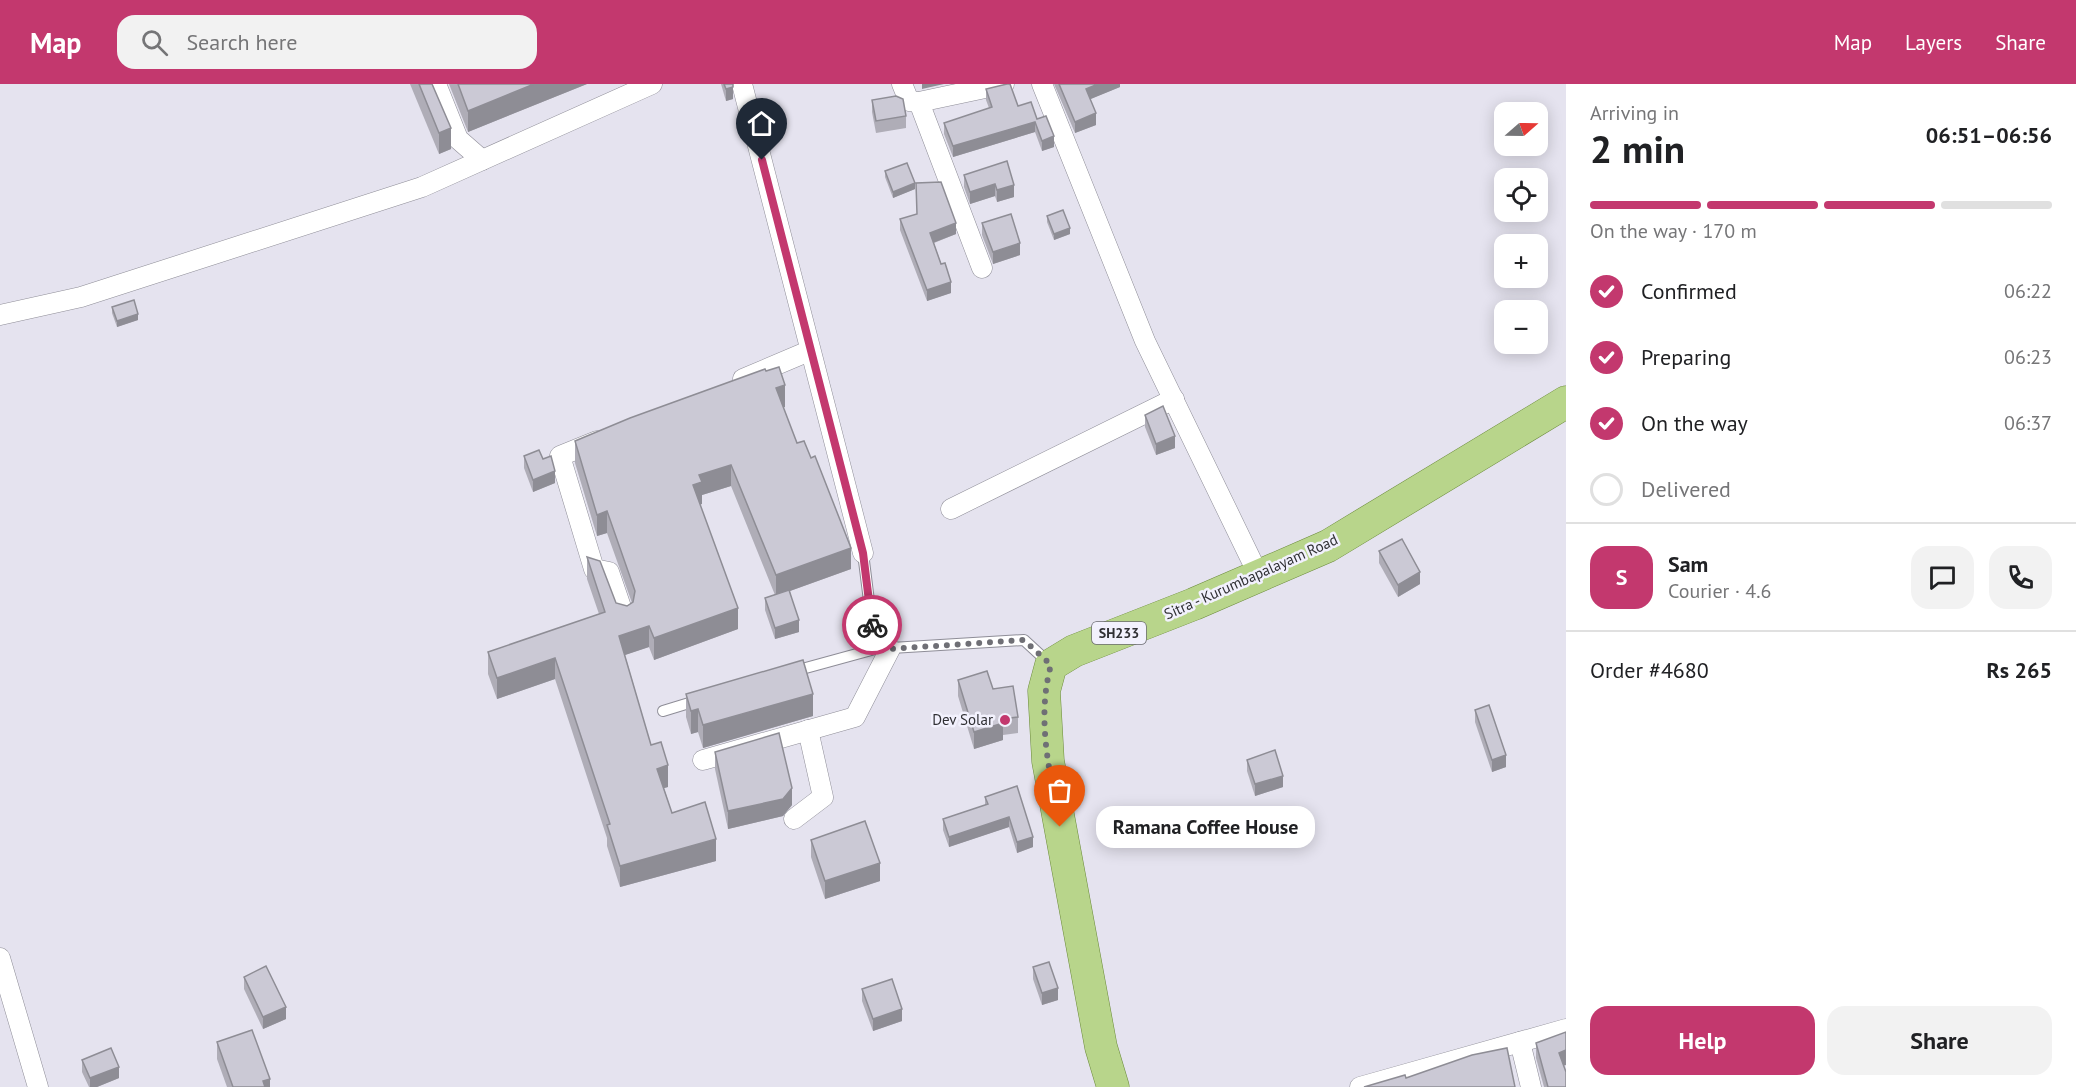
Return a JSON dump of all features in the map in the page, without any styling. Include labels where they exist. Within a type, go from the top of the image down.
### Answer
[{"type":"main road","name":"Sitra - Kurumbapalayam Road","points":[[1051,665],[1074,651],[1328,546],[1566,402]]},
{"type":"main road","points":[[1051,665],[1044,699],[1048,761],[1101,1047],[1113,1087]]},
{"type":"street","points":[[436,84],[458,140],[482,160]]},
{"type":"street","points":[[0,315],[93,293],[422,187],[652,84]]},
{"type":"street","points":[[742,84],[809,351],[863,553]]},
{"type":"street","points":[[902,84],[909,101],[919,102],[1004,84]]},
{"type":"street","points":[[1042,84],[1145,341],[1258,576]]},
{"type":"street","points":[[919,102],[982,268]]},
{"type":"street","points":[[723,387],[809,351]]},
{"type":"street","points":[[951,509],[1174,399]]},
{"type":"street","points":[[615,434],[560,456],[594,569],[609,572],[624,616]]},
{"type":"street","points":[[704,760],[855,717],[883,649]]},
{"type":"street","points":[[794,819],[823,797],[808,730]]},
{"type":"street","points":[[0,958],[38,1087]]},
{"type":"street","points":[[1360,1087],[1414,1080],[1520,1042],[1566,1029]]},
{"type":"street","points":[[1520,1042],[1530,1087]]},
{"type":"lane","points":[[863,553],[883,649]]},
{"type":"lane","points":[[783,674],[883,649],[1024,640],[1051,665]]},
{"type":"lane","points":[[663,711],[706,698]]},
{"type":"building","points":[[419,84],[432,84],[451,128],[439,133]]},
{"type":"building","points":[[458,84],[534,84],[468,111]]},
{"type":"building","points":[[724,84],[733,84],[733,87],[726,89]]},
{"type":"building","points":[[1010,84],[1018,106],[1031,102],[1037,119],[1046,116],[1054,136],[1042,141],[1035,122],[953,146],[944,123],[992,107],[986,89]]},
{"type":"building","points":[[1059,84],[1098,84],[1086,89],[1096,113],[1075,122]]},
{"type":"building","points":[[896,96],[903,99],[906,116],[876,121],[872,100]]},
{"type":"building","points":[[1007,161],[1014,185],[997,190],[995,184],[970,192],[964,175]]},
{"type":"building","points":[[907,163],[915,183],[893,192],[885,171]]},
{"type":"building","points":[[941,182],[956,223],[930,233],[941,264],[945,263],[951,282],[927,290],[900,219],[917,214],[916,183]]},
{"type":"building","points":[[1063,210],[1070,228],[1054,234],[1047,216]]},
{"type":"building","points":[[1011,214],[1020,243],[993,252],[982,223]]},
{"type":"building","points":[[134,300],[138,314],[117,321],[112,307]]},
{"type":"building","points":[[779,367],[785,385],[776,388],[797,443],[804,441],[811,458],[815,456],[851,548],[776,575],[731,465],[699,475],[702,482],[693,485],[738,608],[654,638],[649,626],[619,636],[651,745],[661,742],[668,765],[657,769],[672,813],[705,802],[716,839],[620,866],[607,825],[610,824],[555,658],[497,678],[488,652],[605,612],[587,557],[600,561],[616,603],[627,606],[633,602],[635,591],[607,511],[597,515],[575,441],[630,418],[765,369],[766,371]]},
{"type":"building","points":[[1163,406],[1175,436],[1156,444],[1145,415]]},
{"type":"building","points":[[539,450],[543,459],[551,456],[555,471],[533,480],[524,456]]},
{"type":"building","points":[[1402,539],[1420,572],[1398,585],[1379,551]]},
{"type":"building","points":[[789,590],[799,620],[775,628],[765,598]]},
{"type":"building","points":[[803,660],[813,694],[703,725],[698,709],[691,711],[686,694]]},
{"type":"building","points":[[987,671],[993,689],[1013,686],[1018,717],[1002,719],[1003,723],[974,732],[958,680]]},
{"type":"building","points":[[1489,705],[1506,755],[1492,760],[1475,710]]},
{"type":"building","points":[[779,733],[792,788],[783,799],[728,811],[715,752]]},
{"type":"building","points":[[1275,750],[1283,776],[1255,784],[1247,760]]},
{"type":"building","points":[[1017,786],[1033,837],[1017,842],[1009,817],[949,837],[943,819],[988,804],[985,797]]},
{"type":"building","points":[[865,821],[880,863],[825,881],[811,840]]},
{"type":"building","points":[[1049,962],[1058,988],[1042,993],[1033,967]]},
{"type":"building","points":[[266,966],[286,1007],[263,1017],[244,977]]},
{"type":"building","points":[[892,979],[902,1009],[873,1019],[862,989]]},
{"type":"building","points":[[252,1030],[270,1079],[263,1081],[265,1087],[233,1087],[217,1042]]},
{"type":"building","points":[[1566,1032],[1566,1050],[1559,1053],[1566,1072],[1566,1087],[1548,1087],[1536,1043]]},
{"type":"building","points":[[111,1048],[119,1067],[90,1078],[82,1060]]},
{"type":"building","points":[[1507,1048],[1515,1087],[1364,1087],[1405,1075],[1406,1078],[1472,1055]]},
{"type":"way so far","points":[[872,625],[875,650],[1024,640],[1051,665],[1044,691],[1044,715],[1048,761],[1060,827]]},
{"type":"place","name":"Dev Solar","points":[[1005,720]]},
{"type":"place","name":"Ramana Coffee House","points":[[1060,827]]},
{"type":"route","points":[[762,160],[787,265],[863,553],[872,625]]}]
